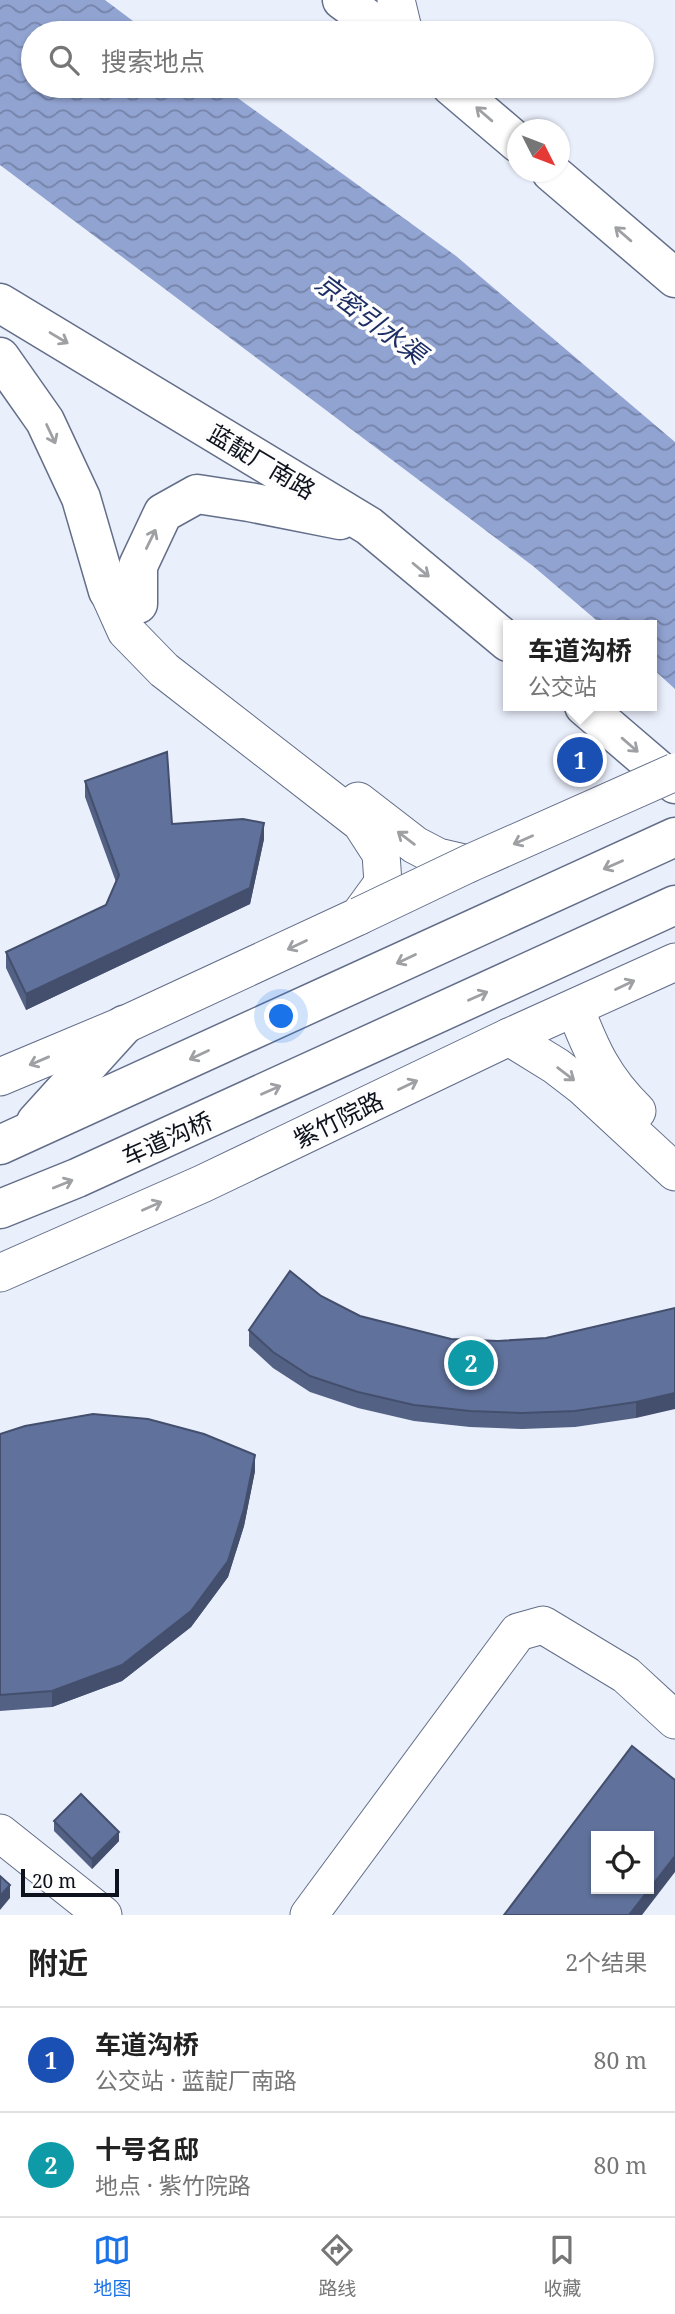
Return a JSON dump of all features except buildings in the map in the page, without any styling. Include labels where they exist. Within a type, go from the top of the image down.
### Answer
[{"type":"highway","points":[[342,0],[371,21]]},
{"type":"highway","points":[[465,98],[507,134]]},
{"type":"highway","points":[[563,182],[675,278]]},
{"type":"highway","name":"蓝靛厂南路","points":[[0,303],[369,526],[503,638]]},
{"type":"highway","points":[[0,357],[45,421],[123,598]]},
{"type":"highway","points":[[123,598],[163,513],[197,494],[369,526]]},
{"type":"highway","points":[[590,711],[675,784]]},
{"type":"highway","points":[[12,1140],[675,837]]},
{"type":"highway","name":"车道沟桥","points":[[0,1209],[78,1178],[675,905]]},
{"type":"highway","points":[[12,1140],[124,1025]]},
{"type":"street","points":[[396,0],[401,21]]},
{"type":"street","points":[[123,598],[126,631],[164,670],[415,845],[438,856],[468,864]]},
{"type":"street","points":[[274,745],[361,822],[381,854],[383,883],[359,916]]},
{"type":"street","points":[[0,1077],[124,1025],[468,864],[675,772]]},
{"type":"street","name":"紫竹院路","points":[[0,1273],[202,1184],[509,1037],[675,962]]},
{"type":"street","points":[[575,1008],[594,1057],[619,1094],[674,1163]]},
{"type":"street","points":[[509,1037],[556,1066],[674,1163]]},
{"type":"street","points":[[309,1915],[518,1633],[543,1625],[626,1675],[675,1720]]},
{"type":"street","points":[[0,1833],[103,1915]]},
{"type":"water","name":"京密引水渠","points":[[0,0],[105,0],[133,21],[21,21],[21,98],[238,98],[456,256],[675,442],[675,689],[657,673],[657,620],[596,620],[533,566],[0,165]]},
{"type":"place","name":"车道沟桥","points":[[580,760]]},
{"type":"place","name":"十号名邸","points":[[471,1363]]}]
